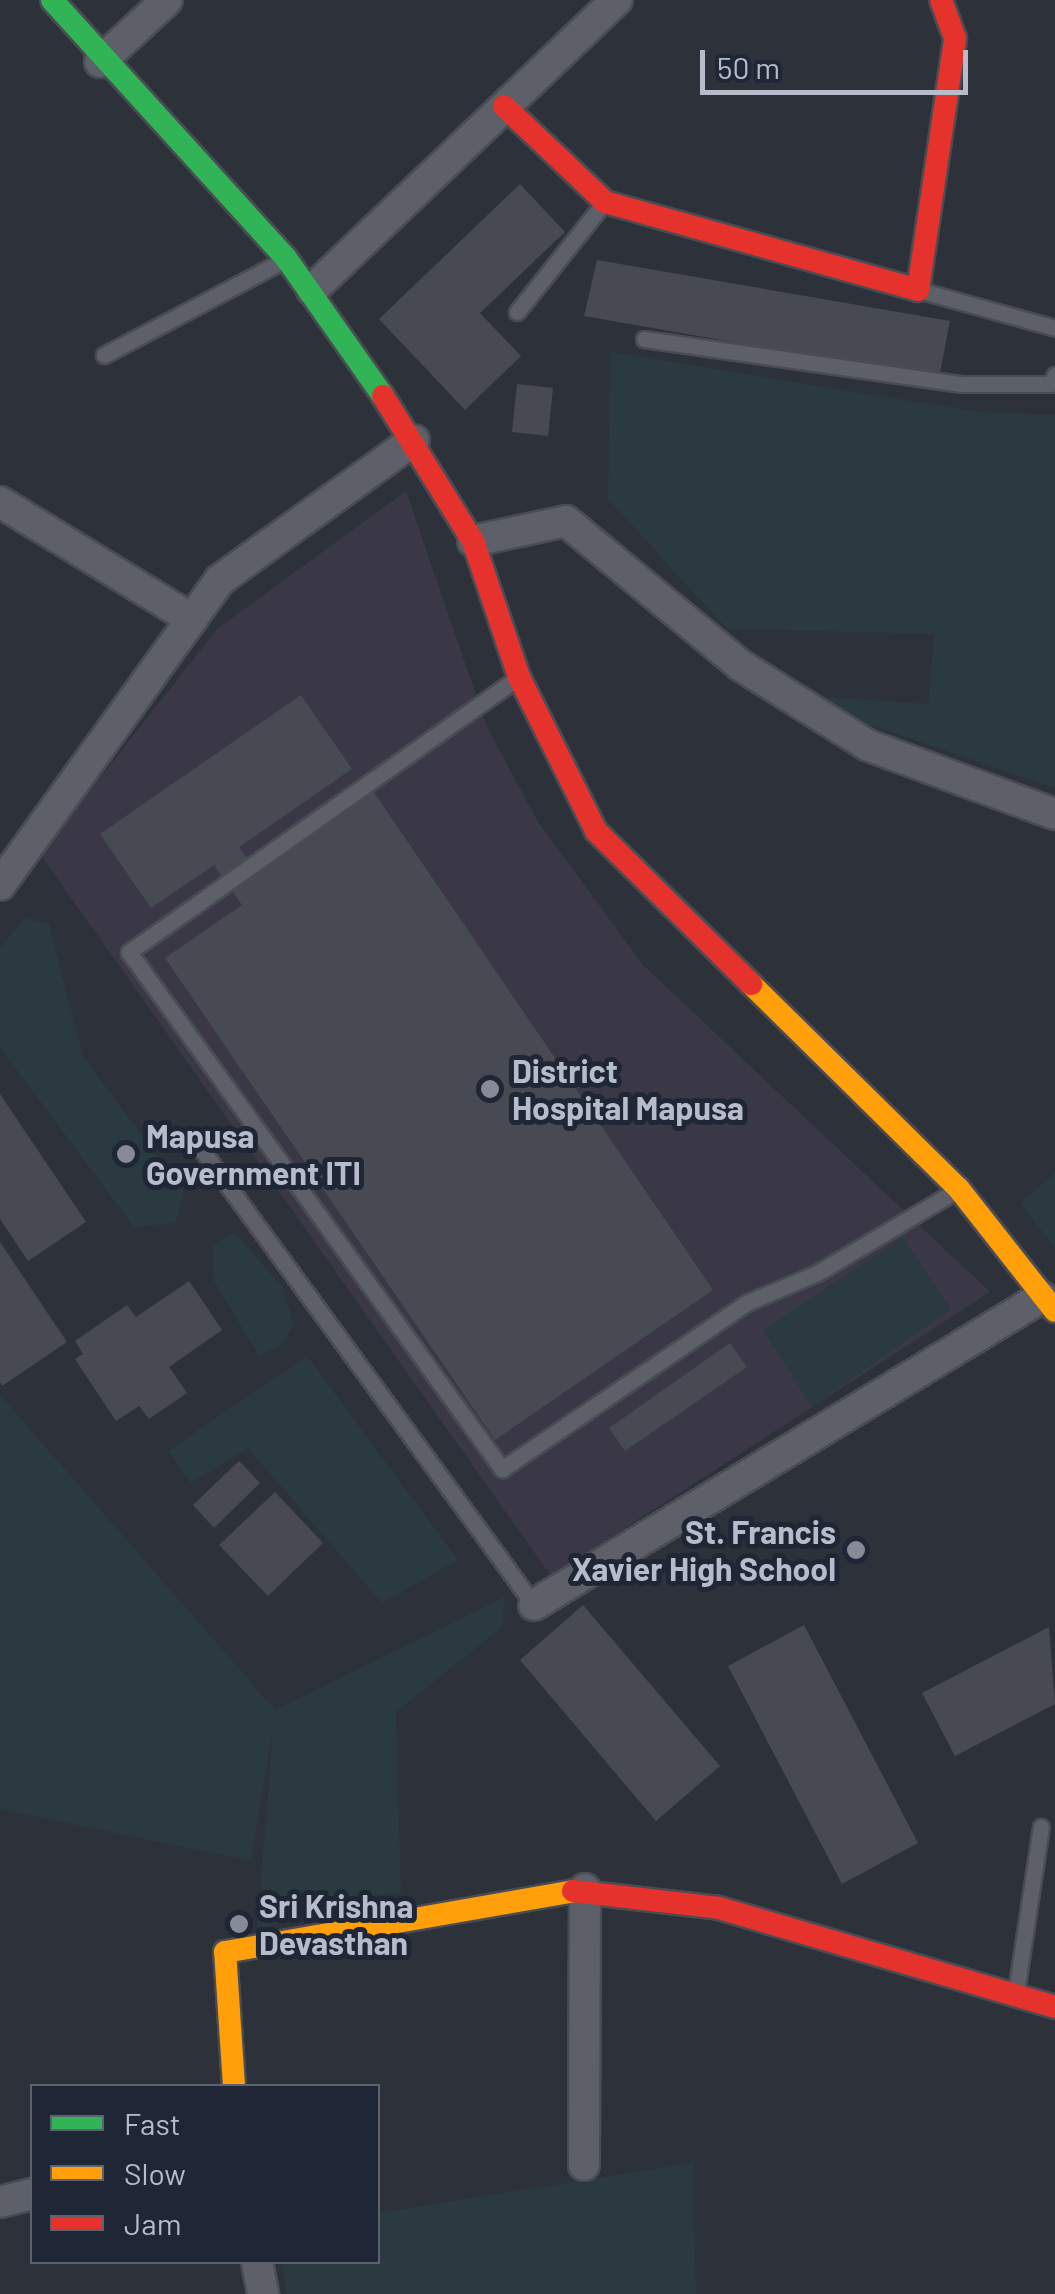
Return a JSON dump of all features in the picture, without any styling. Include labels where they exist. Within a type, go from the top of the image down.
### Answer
[{"type":"street","points":[[52,0],[100,62],[286,258],[414,440],[473,540],[519,677],[596,831],[959,1189],[1049,1304],[534,1605]]},
{"type":"street","points":[[100,62],[167,0]]},
{"type":"street","points":[[312,290],[616,0]]},
{"type":"street","points":[[504,106],[605,202],[918,290],[955,38],[941,0]]},
{"type":"street","points":[[0,886],[220,580],[414,440]]},
{"type":"street","points":[[0,502],[192,619]]},
{"type":"street","points":[[473,540],[566,521],[740,665],[867,745],[1055,814]]},
{"type":"street","points":[[584,2165],[586,1889]]},
{"type":"street","points":[[234,2084],[225,1952],[586,1889],[719,1908],[1055,2007]]},
{"type":"street","points":[[0,2202],[30,2194]]},
{"type":"street","points":[[257,2264],[262,2294]]},
{"type":"lane","points":[[517,312],[605,202]]},
{"type":"lane","points":[[104,355],[286,258]]},
{"type":"lane","points":[[918,290],[1055,328]]},
{"type":"lane","points":[[644,339],[960,384],[1052,384],[1055,375]]},
{"type":"lane","points":[[519,677],[129,952],[502,1468],[746,1303],[818,1273],[959,1189]]},
{"type":"lane","points":[[199,1146],[534,1605]]},
{"type":"lane","points":[[1016,1996],[1041,1827]]},
{"type":"shaded area","points":[[610,352],[979,412],[1055,415],[1055,788],[844,716],[826,697],[928,704],[934,634],[727,629],[608,499]]},
{"type":"shaded area","name":"District Hospital Mapusa","points":[[406,491],[487,727],[538,822],[643,965],[990,1292],[551,1576],[40,854],[217,629]]},
{"type":"shaded area","points":[[25,918],[49,924],[83,1056],[184,1192],[175,1223],[134,1227],[0,1047],[0,948]]},
{"type":"shaded area","points":[[1055,1173],[1055,1248],[1020,1203]]},
{"type":"shaded area","points":[[234,1232],[282,1286],[294,1325],[283,1344],[259,1356],[214,1281],[213,1246]]},
{"type":"shaded area","points":[[903,1238],[951,1309],[812,1407],[763,1330]]},
{"type":"shaded area","points":[[307,1356],[458,1560],[382,1603],[248,1448],[191,1483],[168,1451]]},
{"type":"shaded area","points":[[0,1395],[275,1710],[505,1597],[502,1627],[396,1712],[401,1893],[334,1899],[257,1932],[273,1729],[251,1861],[0,1809]]},
{"type":"shaded area","points":[[693,2163],[696,2294],[287,2294],[281,2264],[380,2264],[380,2213]]},
{"type":"building","points":[[520,184],[565,232],[480,313],[521,356],[465,410],[379,319]]},
{"type":"building","points":[[597,260],[950,321],[939,378],[584,316]]},
{"type":"building","points":[[517,384],[553,388],[548,436],[512,432]]},
{"type":"building","points":[[301,695],[352,769],[239,847],[256,872],[373,791],[713,1290],[495,1440],[165,958],[242,905],[214,865],[151,908],[100,834]]},
{"type":"building","points":[[0,1094],[86,1222],[28,1261],[0,1219]]},
{"type":"building","points":[[0,1242],[67,1342],[2,1386],[0,1382]]},
{"type":"building","points":[[189,1281],[222,1330],[169,1367],[187,1393],[149,1419],[139,1406],[116,1421],[75,1359],[83,1354],[75,1341],[127,1305],[136,1317]]},
{"type":"building","points":[[730,1343],[747,1367],[625,1451],[609,1428]]},
{"type":"building","points":[[239,1461],[260,1483],[214,1528],[193,1505]]},
{"type":"building","points":[[275,1492],[323,1543],[268,1596],[219,1545]]},
{"type":"building","points":[[583,1605],[720,1766],[656,1821],[520,1660]]},
{"type":"building","points":[[804,1625],[918,1843],[842,1884],[728,1666]]},
{"type":"building","points":[[1049,1627],[1055,1704],[955,1756],[922,1693]]},
{"type":"traffic: fast","points":[[52,0],[286,258],[383,396]]},
{"type":"traffic: slow","points":[[751,984],[959,1189],[1055,1311]]},
{"type":"traffic: slow","points":[[234,2084],[225,1952],[573,1891]]},
{"type":"traffic: jam","points":[[504,106],[605,202],[918,290],[955,38],[941,0]]},
{"type":"traffic: jam","points":[[383,396],[473,541],[519,677],[596,831],[751,984]]},
{"type":"traffic: jam","points":[[573,1891],[719,1908],[1055,2007]]},
{"type":"place","name":"District Hospital Mapusa","points":[[490,1089]]},
{"type":"place","name":"Mapusa Government ITI","points":[[126,1154]]},
{"type":"place","name":"St. Francis Xavier High School","points":[[856,1550]]},
{"type":"place","name":"Sri Krishna Devasthan","points":[[239,1924]]}]
